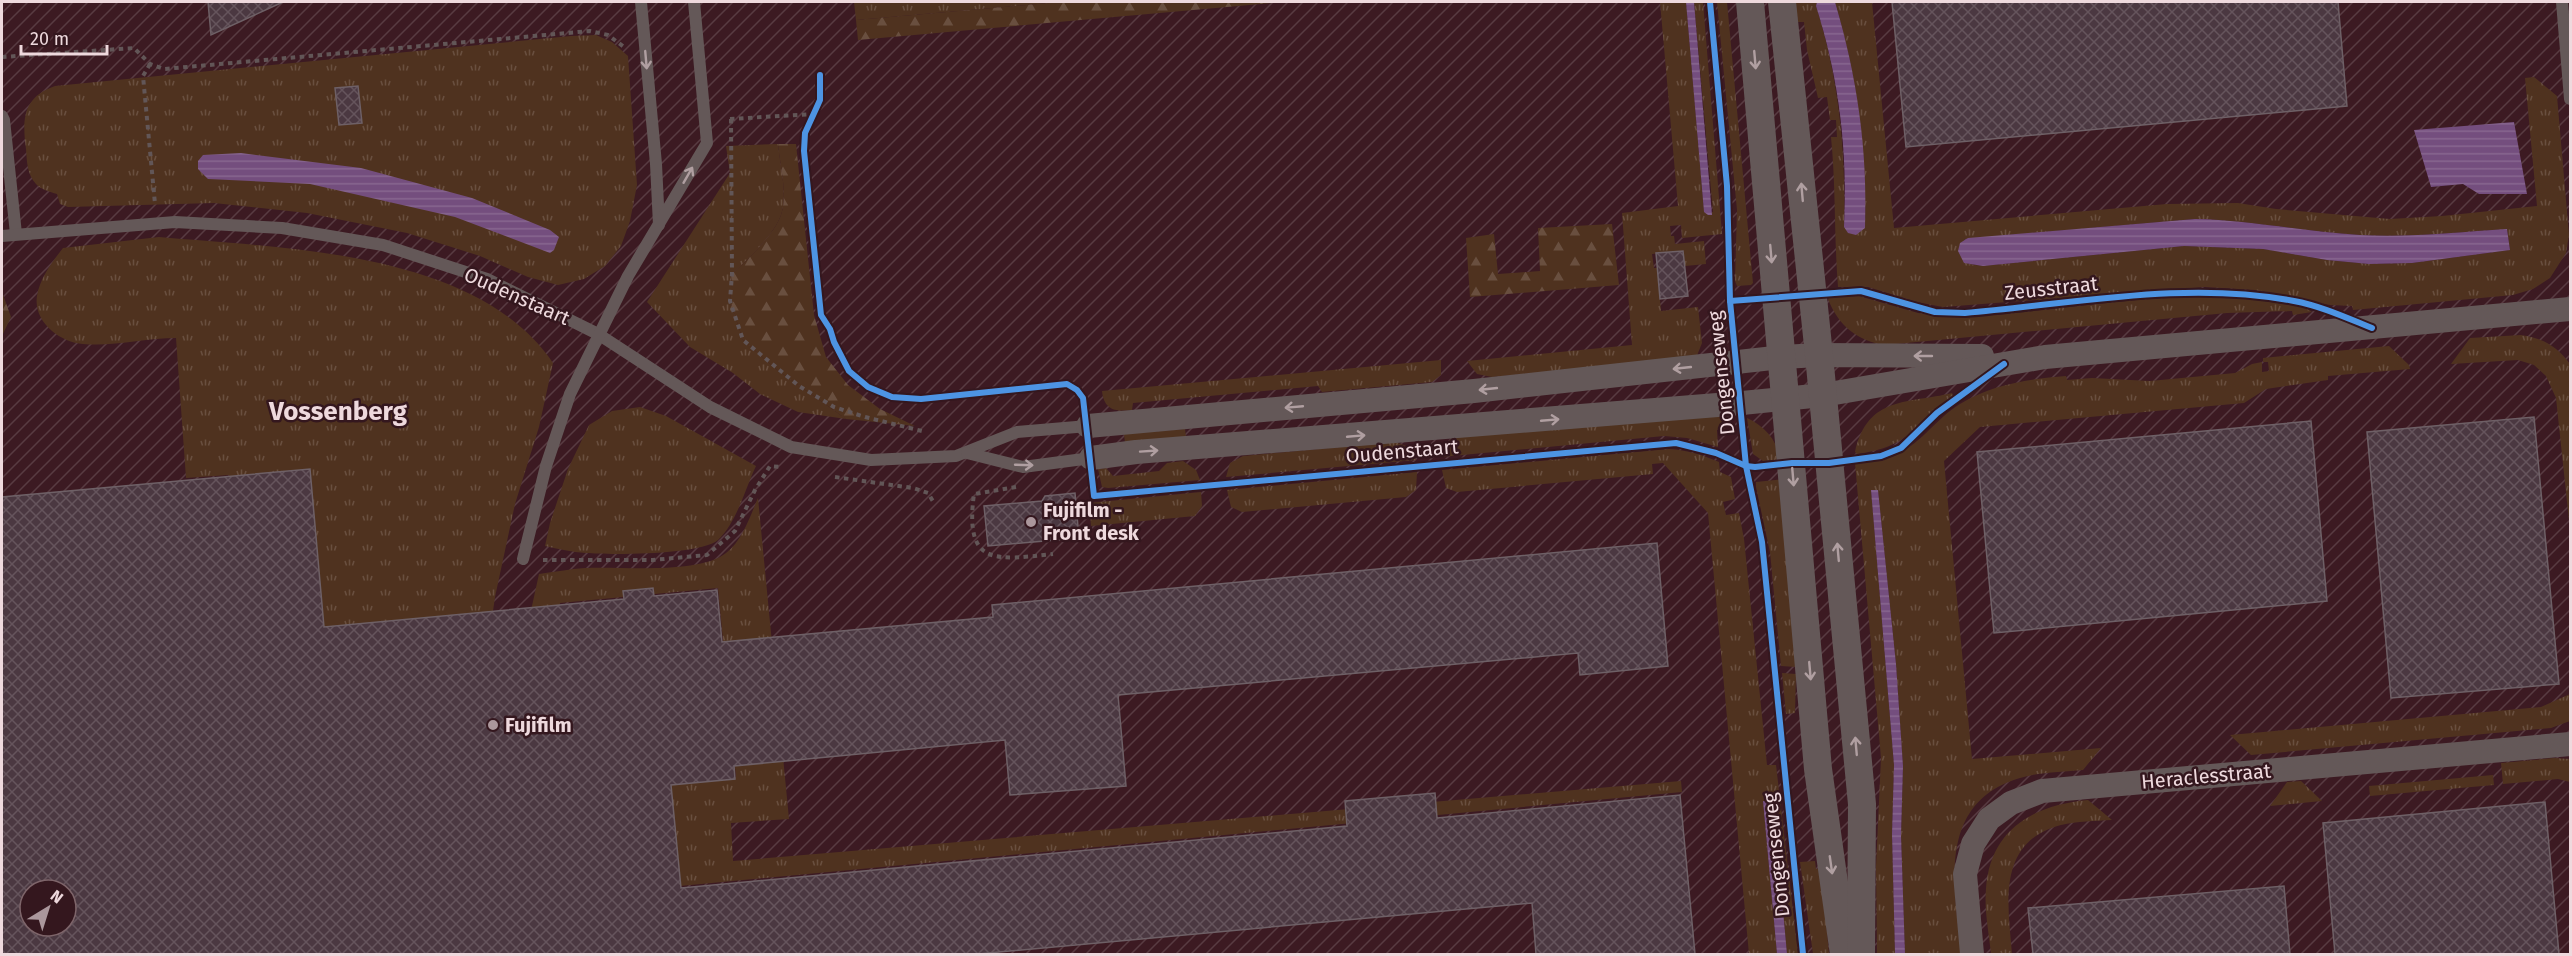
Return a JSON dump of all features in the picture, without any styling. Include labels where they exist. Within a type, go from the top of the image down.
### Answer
[{"type":"street","points":[[1750,2],[1818,769],[1844,954]]},
{"type":"street","points":[[1782,2],[1862,804],[1861,954]]},
{"type":"street","points":[[1823,395],[2045,357],[2571,309]]},
{"type":"street","points":[[1819,355],[2045,357]]},
{"type":"street","name":"Oudenstaart","points":[[1088,426],[1463,392],[1782,357],[1819,355]]},
{"type":"street","name":"Oudenstaart","points":[[1091,458],[1136,452],[1478,426],[1823,395]]},
{"type":"street","name":"Heraclesstraat","points":[[1972,954],[1965,874],[1973,844],[1989,819],[2011,803],[2042,790],[2571,744]]},
{"type":"lane","points":[[641,2],[656,164],[659,225]]},
{"type":"lane","points":[[523,559],[546,466],[570,394],[628,276],[707,143],[694,2]]},
{"type":"lane","points":[[2562,2],[2571,99]]},
{"type":"lane","points":[[2,116],[16,234]]},
{"type":"lane","name":"Oudenstaart","points":[[2,236],[175,222],[282,228],[383,245],[487,279],[598,334],[710,407],[791,447],[872,460],[956,456],[1017,432],[1088,426]]},
{"type":"lane","name":"Oudenstaart","points":[[967,453],[1023,467],[1091,458]]},
{"type":"path","points":[[2,57],[134,48],[150,64],[164,69],[590,31],[608,35],[627,51]]},
{"type":"path","points":[[150,64],[143,76],[155,204]]},
{"type":"path","points":[[809,123],[817,107]]},
{"type":"path","points":[[725,119],[813,114]]},
{"type":"path","points":[[731,119],[732,274],[730,301],[743,340],[799,386],[834,406],[865,417],[926,432]]},
{"type":"path","points":[[523,559],[653,560],[707,555],[735,531],[754,490],[770,466],[785,467]]},
{"type":"path","points":[[831,477],[914,488],[928,493],[934,503]]},
{"type":"path","points":[[1022,486],[974,494],[972,515],[976,544],[989,556],[1006,559],[1053,554]]},
{"type":"shaded area","points":[[2,2],[2570,2],[2570,954],[2,954]]},
{"type":"shaded area","points":[[1686,2],[1694,2],[1712,215],[1704,212]]},
{"type":"shaded area","points":[[1817,2],[1835,2],[1855,85],[1865,170],[1865,228],[1856,235],[1848,233],[1844,227],[1845,171],[1840,115],[1831,60],[1816,6]]},
{"type":"shaded area","points":[[2514,122],[2527,194],[2479,194],[2463,184],[2431,187],[2414,130]]},
{"type":"shaded area","points":[[241,153],[361,168],[472,198],[550,230],[559,237],[554,250],[550,253],[455,217],[310,184],[208,179],[198,169],[198,161],[203,155]]},
{"type":"shaded area","points":[[2195,219],[2378,236],[2507,229],[2510,250],[2412,263],[2369,264],[2327,260],[2263,249],[2184,246],[1983,266],[1964,263],[1958,251],[1960,243],[1968,238]]},
{"type":"shaded area","points":[[1871,490],[1878,490],[1896,664],[1903,766],[1901,835],[1905,954],[1895,954],[1892,834],[1894,765]]},
{"type":"shaded area","points":[[1763,801],[1773,801],[1787,954],[1777,954]]},
{"type":"green space","points":[[854,2],[1060,2],[856,20]]},
{"type":"green space","points":[[1060,2],[1283,2],[858,40],[856,20]]},
{"type":"green space","points":[[1660,2],[1686,2],[1704,211],[1713,212],[1694,2],[1703,2],[1722,234],[1682,238],[1681,225],[1670,226],[1675,244],[1704,241],[1706,264],[1685,266],[1683,251],[1652,254],[1654,268],[1657,268],[1661,311],[1698,307],[1702,343],[1696,358],[1492,377],[1477,374],[1467,361],[1632,345],[1622,213],[1678,206]]},
{"type":"green space","points":[[1717,2],[1727,2],[1753,283],[1751,285],[1737,286],[1735,281],[1737,210]]},
{"type":"green space","points":[[1795,2],[1817,2],[1839,115],[1844,171],[1844,227],[1865,228],[1864,170],[1855,85],[1835,2],[1872,2],[1894,228],[2167,204],[2238,203],[2276,209],[2390,219],[2537,206],[2525,78],[2534,77],[2557,96],[2569,235],[2566,253],[2550,278],[2533,289],[2513,295],[2353,310],[2352,306],[2330,305],[2255,290],[2205,287],[1943,307],[1917,302],[1868,287],[1838,287],[1831,137],[1837,137],[1836,120],[1830,120],[1827,97],[1818,98],[1807,50],[1804,22],[1798,22]],"holes":[[[2195,219],[2378,236],[2507,229],[2510,250],[2412,263],[2369,264],[2327,260],[2263,249],[2184,246],[1983,266],[1968,264],[1964,239]]]},
{"type":"green space","points":[[596,35],[612,42],[628,56],[637,185],[630,221],[621,246],[605,266],[584,279],[558,285],[528,277],[480,256],[407,233],[307,213],[214,203],[68,207],[60,204],[57,194],[38,186],[28,168],[24,128],[27,110],[36,96],[55,86]]},
{"type":"green space","points":[[778,144],[784,189],[781,215],[767,239],[732,274],[730,301],[743,340],[776,369],[846,419],[798,412],[760,394],[733,373],[690,347],[647,302],[730,173],[726,146]]},
{"type":"green space","points":[[778,144],[796,144],[814,315],[826,357],[848,385],[880,409],[915,426],[846,419],[776,369],[743,340],[730,301],[732,274],[767,239],[781,215],[784,189]]},
{"type":"green space","points":[[1612,224],[1619,285],[1470,297],[1466,238],[1494,234],[1498,274],[1540,271],[1538,228]]},
{"type":"green space","points":[[159,237],[317,252],[373,262],[427,276],[477,297],[519,326],[553,363],[539,427],[515,504],[495,597],[487,653],[525,638],[539,574],[585,568],[678,567],[713,560],[732,548],[745,527],[758,498],[789,819],[731,823],[733,861],[1681,781],[1682,792],[680,886],[608,789],[736,777],[718,588],[560,603],[577,792],[265,859],[229,475],[186,478],[176,338],[106,344],[74,342],[57,335],[50,329],[39,314],[37,305],[41,283],[63,248]]},
{"type":"green space","points":[[2,292],[11,317],[2,336]]},
{"type":"green space","points":[[1859,296],[1918,313],[1950,317],[2158,298],[2199,297],[2241,298],[2302,307],[2312,312],[2293,315],[2292,311],[2227,313],[1885,345],[1857,336],[1837,317],[1828,299]]},
{"type":"green space","points":[[2521,335],[2549,344],[2570,364],[2570,530],[2556,398],[2546,376],[2534,365],[2518,360],[2451,364],[2470,338]]},
{"type":"green space","points":[[2389,346],[2409,365],[2410,369],[2328,376],[2328,380],[2266,389],[2244,403],[1980,427],[1944,461],[1972,759],[2101,748],[2083,770],[2043,773],[2020,778],[1993,790],[1974,807],[1962,828],[1956,851],[1956,903],[1961,954],[1905,954],[1901,835],[1903,766],[1896,664],[1878,491],[1871,490],[1894,765],[1892,834],[1895,954],[1877,954],[1876,867],[1881,758],[1855,463],[1891,457],[1901,452],[1919,440],[1951,410],[1973,397],[1998,387],[2066,376],[2067,380],[2092,378],[2150,381],[2235,373],[2252,364],[2262,362],[2262,372],[2269,371],[2268,362],[2263,362],[2263,358]]},
{"type":"green space","points":[[1441,360],[1441,375],[1432,382],[1322,392],[1318,386],[1133,403],[1132,410],[1120,411],[1111,408],[1105,402],[1102,391]]},
{"type":"green space","points":[[1952,393],[1954,397],[1901,440],[1875,451],[1857,454],[1855,452],[1869,420],[1880,411],[1905,401]]},
{"type":"green space","points":[[640,407],[666,416],[756,466],[725,533],[718,540],[694,549],[655,553],[586,553],[545,546],[568,469],[589,425],[612,411]]},
{"type":"green space","points":[[1724,412],[1725,429],[1717,430],[1718,447],[1687,438],[1664,436],[1441,457],[1446,443],[1454,437]]},
{"type":"green space","points":[[1747,418],[1769,435],[1777,447],[1781,460],[1763,461],[1753,454]]},
{"type":"green space","points":[[1185,429],[1186,437],[1125,443],[1124,434]]},
{"type":"green space","points":[[1395,442],[1409,447],[1416,460],[1226,477],[1230,463],[1243,456]]},
{"type":"green space","points":[[1669,449],[1695,453],[1719,462],[1720,472],[1731,477],[1735,499],[1723,502],[1726,515],[1739,513],[1744,539],[1767,765],[1776,765],[1798,954],[1787,954],[1773,801],[1763,802],[1777,954],[1749,954],[1708,513],[1663,463],[1652,464],[1653,474],[1457,492],[1446,488],[1442,470]]},
{"type":"green space","points":[[1183,461],[1196,470],[1200,480],[1108,488],[1102,487],[1098,469],[1106,468],[1113,476],[1159,471],[1167,463]]},
{"type":"green space","points":[[1417,472],[1416,490],[1406,497],[1242,512],[1231,507],[1227,490]]},
{"type":"green space","points":[[1785,479],[1796,667],[1781,666],[1770,552],[1756,487],[1756,482]]},
{"type":"green space","points":[[1201,492],[1202,506],[1195,516],[1091,526],[1089,503]]},
{"type":"green space","points":[[1782,673],[1796,674],[1795,713],[1786,714]]},
{"type":"green space","points":[[2570,694],[2570,721],[2551,728],[2251,755],[2230,735],[2541,707]]},
{"type":"green space","points":[[2554,758],[2570,759],[2570,782],[2558,779],[2503,784],[2501,763]]},
{"type":"green space","points":[[2493,775],[2494,785],[2370,796],[2369,786]]},
{"type":"green space","points":[[2301,781],[2322,801],[2270,806],[2287,782]]},
{"type":"green space","points":[[2088,800],[2112,820],[2061,825],[2040,833],[2025,845],[2016,860],[2011,877],[2009,915],[2012,954],[1991,954],[1986,913],[1986,889],[1989,868],[1996,850],[2018,824],[2033,815],[2068,803]]},
{"type":"green space","points":[[1815,861],[1816,869],[1821,868],[1829,954],[1813,954],[1800,862]]},
{"type":"building","points":[[208,2],[283,2],[211,35]]},
{"type":"building","points":[[1892,2],[2338,2],[2347,106],[1906,147]]},
{"type":"building","points":[[358,86],[362,123],[339,125],[335,88]]},
{"type":"building","points":[[1683,251],[1688,296],[1660,299],[1656,253]]},
{"type":"building","points":[[2534,417],[2559,684],[2391,698],[2367,432]]},
{"type":"building","points":[[2311,421],[2327,601],[1994,633],[1977,452]]},
{"type":"building","name":"Fujifilm","points":[[310,469],[324,627],[624,599],[623,591],[653,588],[654,596],[717,590],[722,642],[993,617],[992,605],[1657,543],[1668,666],[1580,675],[1578,653],[1118,695],[1126,786],[1010,795],[1005,740],[734,766],[735,779],[671,785],[681,888],[1347,826],[1345,801],[1435,793],[1437,818],[1680,795],[1695,954],[1536,954],[1532,903],[978,954],[2,954],[2,497]]},
{"type":"building","name":"Fujifilm - Front desk","points":[[1075,493],[1079,538],[988,546],[984,506],[1042,501],[1045,496]]},
{"type":"building","points":[[2545,802],[2559,954],[2335,954],[2323,823]]},
{"type":"building","points":[[2284,886],[2290,954],[2033,954],[2028,908]]},
{"type":"cycle path","name":"Dongenseweg","points":[[1710,2],[1727,186],[1730,301],[1746,466],[1762,542],[1803,954]]},
{"type":"cycle path","points":[[820,75],[820,100],[805,133],[804,151],[821,315],[849,371],[868,387],[892,397],[921,399],[1067,384],[1077,390],[1083,398],[1094,496],[1676,443],[1716,453],[1746,466],[1755,467],[1792,463],[1829,463],[1881,456],[1901,448],[1937,413],[2004,364]]},
{"type":"cycle path","name":"Zeusstraat","points":[[1730,301],[1861,291],[1935,312],[1965,313],[2130,296],[2212,293],[2253,295],[2304,303],[2372,328]]},
{"type":"place","name":"Fujifilm - Front desk","points":[[1031,522]]},
{"type":"place","name":"Fujifilm","points":[[493,725]]},
{"type":"district","name":"Vossenberg","points":[[338,411]]}]
